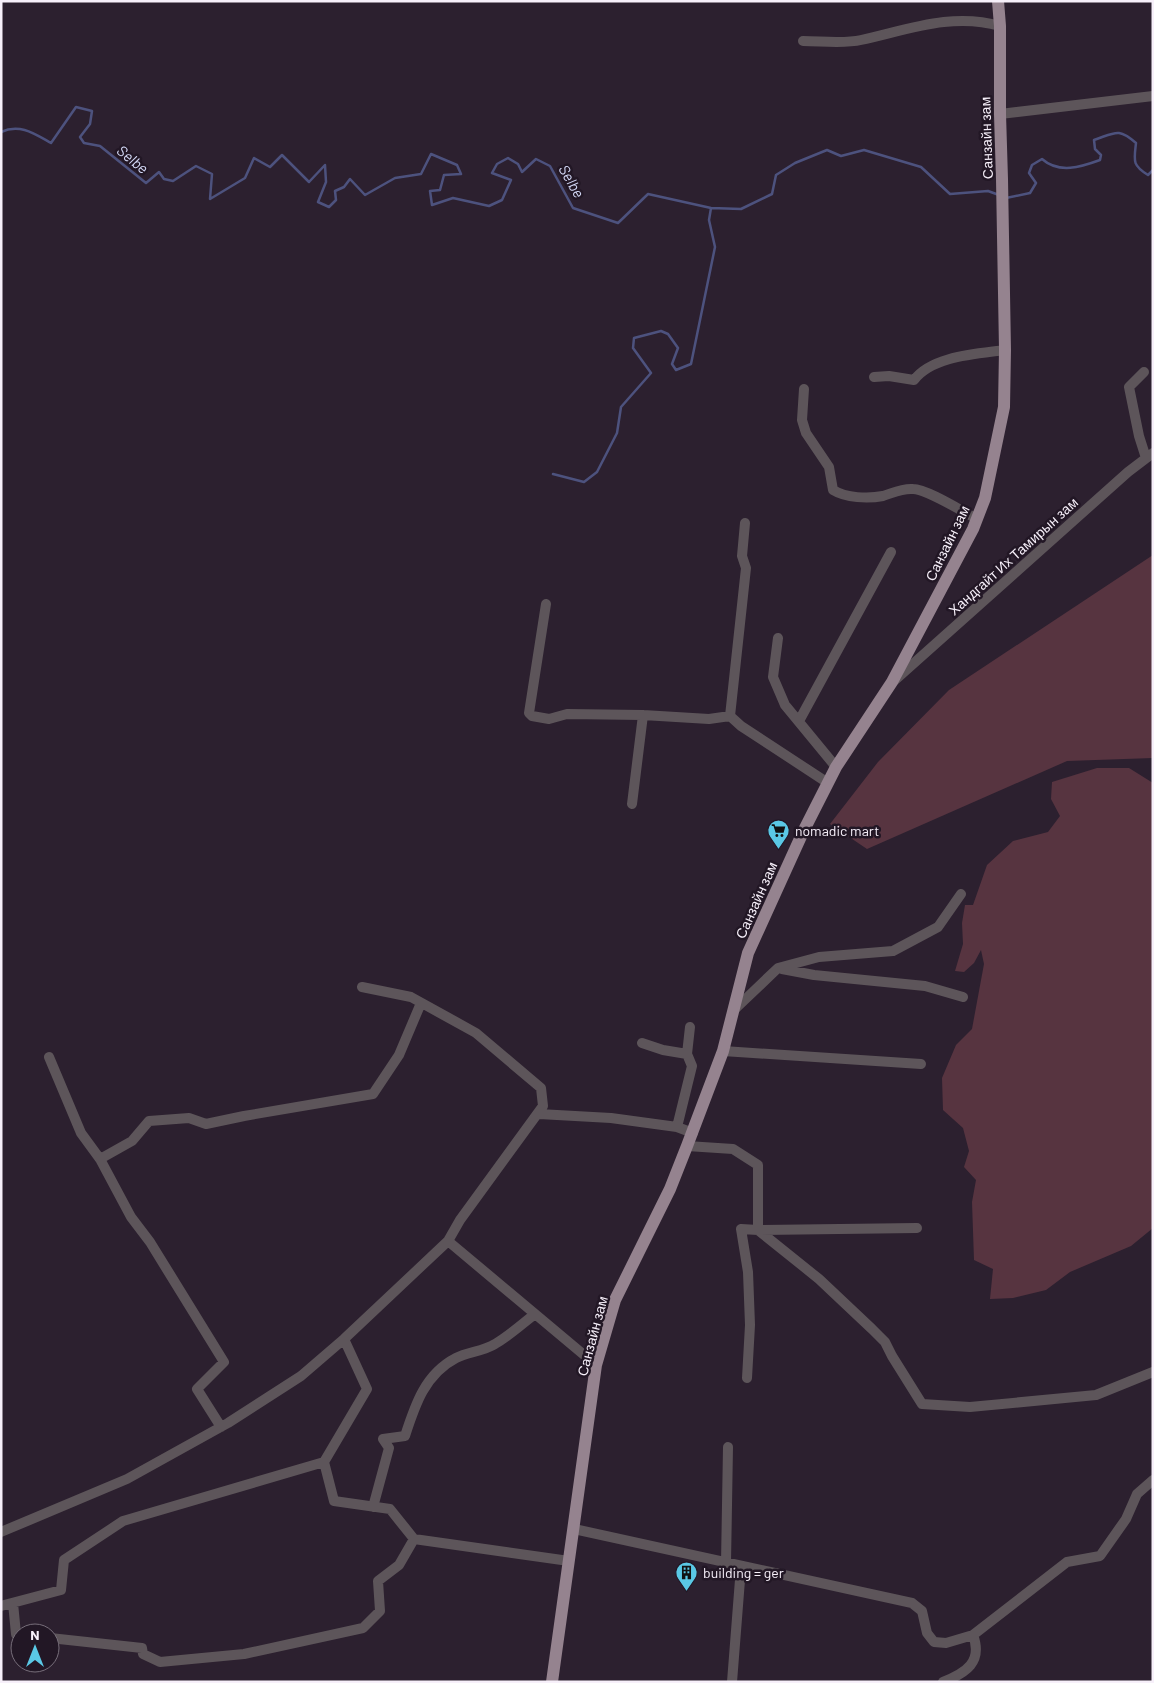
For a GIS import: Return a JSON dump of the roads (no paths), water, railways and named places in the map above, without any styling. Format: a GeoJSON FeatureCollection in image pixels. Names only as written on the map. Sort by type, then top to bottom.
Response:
{"type":"FeatureCollection","features":[{"type":"Feature","properties":{"kind":"main road","name":"Санзайн зам"},"geometry":{"type":"LineString","coordinates":[[552,1682],[596,1365],[615,1300],[670,1189],[693,1133],[723,1051],[748,953],[803,832],[836,767],[892,682],[977,519],[985,498],[1004,407],[1005,350],[998,1]]}},
{"type":"Feature","properties":{"kind":"street"},"geometry":{"type":"LineString","coordinates":[[804,41],[860,40],[906,28],[965,20],[986,22],[1000,26]]}},
{"type":"Feature","properties":{"kind":"street"},"geometry":{"type":"LineString","coordinates":[[1000,114],[1153,96]]}},
{"type":"Feature","properties":{"kind":"street"},"geometry":{"type":"LineString","coordinates":[[874,377],[890,376],[914,380],[920,372],[932,364],[968,355],[1005,350]]}},
{"type":"Feature","properties":{"kind":"street"},"geometry":{"type":"LineString","coordinates":[[1144,372],[1129,387],[1139,436],[1149,456]]}},
{"type":"Feature","properties":{"kind":"street"},"geometry":{"type":"LineString","coordinates":[[804,389],[802,420],[806,433],[829,467],[833,490],[840,494],[872,497],[884,496],[901,490],[916,489],[950,504],[977,519]]}},
{"type":"Feature","properties":{"kind":"street","name":"Хандгайт Их Тамирын зам"},"geometry":{"type":"LineString","coordinates":[[892,682],[1120,479],[1149,456]]}},
{"type":"Feature","properties":{"kind":"street"},"geometry":{"type":"LineString","coordinates":[[730,716],[746,568],[742,556],[745,522]]}},
{"type":"Feature","properties":{"kind":"street"},"geometry":{"type":"LineString","coordinates":[[799,721],[891,552]]}},
{"type":"Feature","properties":{"kind":"street"},"geometry":{"type":"LineString","coordinates":[[546,604],[529,712],[532,716],[548,718],[567,714],[643,715],[709,719],[730,716]]}},
{"type":"Feature","properties":{"kind":"street"},"geometry":{"type":"LineString","coordinates":[[778,638],[773,677],[785,705],[836,767]]}},
{"type":"Feature","properties":{"kind":"street"},"geometry":{"type":"LineString","coordinates":[[632,804],[643,715]]}},
{"type":"Feature","properties":{"kind":"street"},"geometry":{"type":"LineString","coordinates":[[730,716],[741,726],[828,783]]}},
{"type":"Feature","properties":{"kind":"street"},"geometry":{"type":"LineString","coordinates":[[734,1010],[778,968],[819,956],[894,950],[938,927],[961,894]]}},
{"type":"Feature","properties":{"kind":"street"},"geometry":{"type":"LineString","coordinates":[[778,968],[814,975],[925,986],[963,997]]}},
{"type":"Feature","properties":{"kind":"street"},"geometry":{"type":"LineString","coordinates":[[1,1532],[127,1479],[221,1427],[301,1376],[344,1339],[448,1241],[460,1220],[538,1114],[544,1101],[541,1088],[476,1034],[411,997],[362,987]]}},
{"type":"Feature","properties":{"kind":"street"},"geometry":{"type":"LineString","coordinates":[[100,1159],[132,1141],[149,1121],[189,1118],[206,1124],[373,1094],[399,1055],[421,1003]]}},
{"type":"Feature","properties":{"kind":"street"},"geometry":{"type":"LineString","coordinates":[[677,1128],[692,1066],[687,1054],[690,1026]]}},
{"type":"Feature","properties":{"kind":"street"},"geometry":{"type":"LineString","coordinates":[[642,1043],[662,1050],[687,1054]]}},
{"type":"Feature","properties":{"kind":"street"},"geometry":{"type":"LineString","coordinates":[[723,1051],[921,1064]]}},
{"type":"Feature","properties":{"kind":"street"},"geometry":{"type":"LineString","coordinates":[[49,1057],[81,1134],[100,1159],[131,1217],[150,1242],[224,1362],[197,1389],[221,1427]]}},
{"type":"Feature","properties":{"kind":"street"},"geometry":{"type":"LineString","coordinates":[[538,1114],[611,1118],[677,1128],[693,1133]]}},
{"type":"Feature","properties":{"kind":"street"},"geometry":{"type":"LineString","coordinates":[[687,1146],[733,1149],[758,1165],[758,1230]]}},
{"type":"Feature","properties":{"kind":"street"},"geometry":{"type":"LineString","coordinates":[[748,1378],[750,1325],[748,1272],[741,1230],[917,1228]]}},
{"type":"Feature","properties":{"kind":"street"},"geometry":{"type":"LineString","coordinates":[[758,1230],[819,1279],[885,1342],[922,1404],[970,1407],[1096,1395],[1153,1372]]}},
{"type":"Feature","properties":{"kind":"street"},"geometry":{"type":"LineString","coordinates":[[448,1241],[596,1365]]}},
{"type":"Feature","properties":{"kind":"street"},"geometry":{"type":"LineString","coordinates":[[373,1507],[389,1448],[383,1439],[405,1436],[414,1407],[428,1381],[436,1372],[455,1359],[495,1344],[535,1314]]}},
{"type":"Feature","properties":{"kind":"street"},"geometry":{"type":"LineString","coordinates":[[1,1606],[61,1590],[64,1560],[123,1521],[324,1462],[368,1390],[344,1339]]}},
{"type":"Feature","properties":{"kind":"street"},"geometry":{"type":"LineString","coordinates":[[726,1563],[728,1447]]}},
{"type":"Feature","properties":{"kind":"street"},"geometry":{"type":"LineString","coordinates":[[324,1462],[334,1501],[390,1509],[414,1539],[569,1561]]}},
{"type":"Feature","properties":{"kind":"street"},"geometry":{"type":"LineString","coordinates":[[574,1529],[912,1604],[922,1612],[927,1633],[934,1642],[946,1643],[973,1635],[1067,1562],[1100,1556],[1126,1519],[1137,1494],[1153,1480]]}},
{"type":"Feature","properties":{"kind":"street"},"geometry":{"type":"LineString","coordinates":[[60,1639],[142,1648],[143,1654],[160,1662],[244,1654],[363,1628],[380,1611],[378,1581],[399,1565],[414,1539]]}},
{"type":"Feature","properties":{"kind":"street"},"geometry":{"type":"LineString","coordinates":[[732,1682],[741,1566]]}},
{"type":"Feature","properties":{"kind":"street"},"geometry":{"type":"LineString","coordinates":[[13,1603],[15,1623]]}},
{"type":"Feature","properties":{"kind":"street"},"geometry":{"type":"LineString","coordinates":[[943,1682],[968,1669],[976,1657],[977,1645],[973,1635]]}},
{"type":"Feature","properties":{"kind":"waterway","name":"Selbe"},"geometry":{"type":"LineString","coordinates":[[1,132],[21,129],[51,143],[76,107],[92,111],[90,124],[80,137],[84,143],[100,146],[146,183],[159,172],[164,179],[173,181],[196,166],[212,174],[210,199],[245,178],[254,158],[270,167],[282,155],[309,182],[325,165],[326,182],[318,202],[329,207],[336,200],[335,191],[344,187],[350,179],[365,195],[395,178],[421,174],[431,154],[457,165],[461,174],[444,175],[440,190],[430,191],[432,205],[453,198],[489,206],[502,200],[511,180],[492,173],[497,164],[508,158],[518,164],[522,172],[536,159],[550,166],[573,208],[618,223],[648,194],[711,208],[741,209],[772,194],[776,175],[795,163],[827,150],[841,156],[864,150],[921,167],[950,194],[988,191],[999,195]]}},
{"type":"Feature","properties":{"kind":"waterway","name":"Selbe"},"geometry":{"type":"LineString","coordinates":[[1006,198],[1030,193],[1036,183],[1029,173],[1032,165],[1042,159],[1049,164],[1063,168],[1078,167],[1100,160],[1101,155],[1095,149],[1094,140],[1116,133],[1125,135],[1136,143],[1135,162],[1139,168],[1148,175],[1153,170]]}},
{"type":"Feature","properties":{"kind":"waterway"},"geometry":{"type":"LineString","coordinates":[[553,474],[584,482],[597,472],[617,433],[621,407],[651,373],[633,348],[634,338],[661,331],[668,334],[678,348],[672,364],[676,370],[691,364],[715,247],[709,220],[711,208]]}},
{"type":"Feature","properties":{"kind":"place","name":"nomadic mart"},"geometry":{"type":"Point","coordinates":[779,849]}},
{"type":"Feature","properties":{"kind":"place","name":"building = ger"},"geometry":{"type":"Point","coordinates":[687,1591]}}]}
